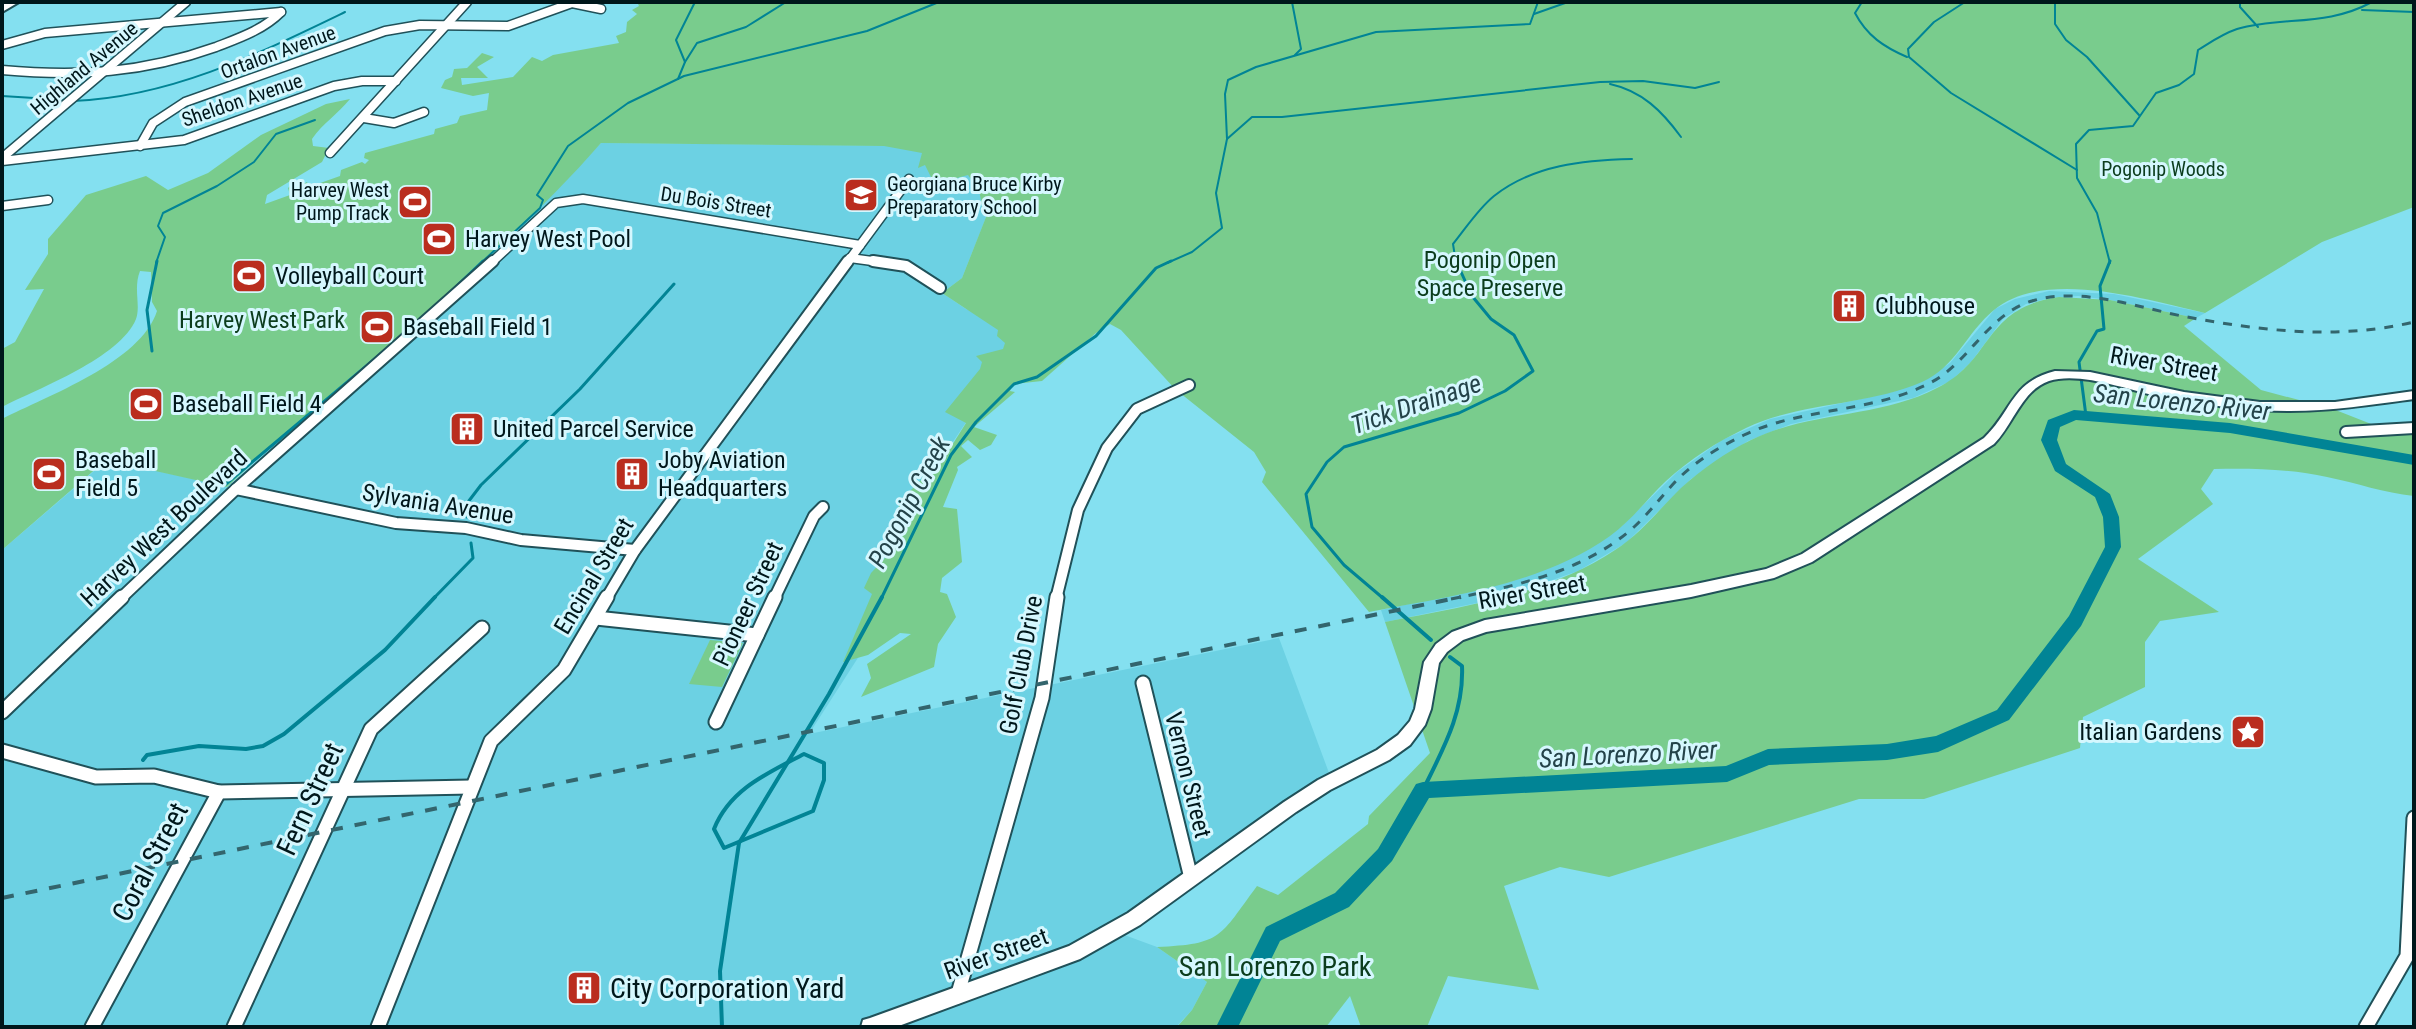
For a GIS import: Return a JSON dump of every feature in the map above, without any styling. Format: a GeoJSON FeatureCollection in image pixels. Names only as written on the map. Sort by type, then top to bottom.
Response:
{"type":"FeatureCollection","features":[{"type":"Feature","properties":{"kind":"main road"},"geometry":{"type":"LineString","coordinates":[[2,9],[14,2]]}},
{"type":"Feature","properties":{"kind":"main road","name":"River Street"},"geometry":{"type":"LineString","coordinates":[[870,1027],[1074,953],[1134,919],[1317,789],[1403,741],[1416,726],[1421,713],[1430,664],[1444,645],[1455,637],[1485,626],[1736,583],[1794,564],[1989,441],[2031,386],[2045,378],[2082,377],[2181,397],[2277,405],[2334,407],[2414,395]]}},
{"type":"Feature","properties":{"kind":"street","name":"Highland Avenue"},"geometry":{"type":"LineString","coordinates":[[2,160],[186,2]]}},
{"type":"Feature","properties":{"kind":"street"},"geometry":{"type":"LineString","coordinates":[[330,153],[467,2]]}},
{"type":"Feature","properties":{"kind":"street","name":"Ortalon Avenue"},"geometry":{"type":"LineString","coordinates":[[140,146],[153,123],[185,102],[385,31],[409,26],[508,26],[572,3],[601,9]]}},
{"type":"Feature","properties":{"kind":"street"},"geometry":{"type":"LineString","coordinates":[[2,70],[132,70],[163,63],[260,29],[281,12],[45,33],[3,46]]}},
{"type":"Feature","properties":{"kind":"street","name":"Sheldon Avenue"},"geometry":{"type":"LineString","coordinates":[[2,160],[140,146],[205,135],[334,86],[362,81],[396,81]]}},
{"type":"Feature","properties":{"kind":"street"},"geometry":{"type":"LineString","coordinates":[[364,118],[392,124],[424,112]]}},
{"type":"Feature","properties":{"kind":"street","name":"Encinal Street"},"geometry":{"type":"LineString","coordinates":[[378,1027],[491,741],[564,670],[635,550],[909,179]]}},
{"type":"Feature","properties":{"kind":"street","name":"Du Bois Street"},"geometry":{"type":"LineString","coordinates":[[568,194],[860,245]]}},
{"type":"Feature","properties":{"kind":"street","name":"Harvey West Boulevard"},"geometry":{"type":"LineString","coordinates":[[3,711],[236,489],[421,328],[549,208],[568,194]]}},
{"type":"Feature","properties":{"kind":"street"},"geometry":{"type":"LineString","coordinates":[[2,206],[48,200]]}},
{"type":"Feature","properties":{"kind":"street"},"geometry":{"type":"LineString","coordinates":[[850,258],[906,266],[940,288]]}},
{"type":"Feature","properties":{"kind":"street","name":"Golf Club Drive"},"geometry":{"type":"LineString","coordinates":[[957,997],[1042,698],[1055,604],[1078,510],[1107,448],[1137,409],[1189,385]]}},
{"type":"Feature","properties":{"kind":"street"},"geometry":{"type":"LineString","coordinates":[[2346,432],[2381,433],[2391,429],[2414,428]]}},
{"type":"Feature","properties":{"kind":"street","name":"Sylvania Avenue"},"geometry":{"type":"LineString","coordinates":[[236,489],[396,523],[466,528],[521,540],[635,550]]}},
{"type":"Feature","properties":{"kind":"street","name":"Pioneer Street"},"geometry":{"type":"LineString","coordinates":[[716,722],[814,516],[823,507]]}},
{"type":"Feature","properties":{"kind":"street"},"geometry":{"type":"LineString","coordinates":[[596,618],[757,635]]}},
{"type":"Feature","properties":{"kind":"street","name":"Fern Street"},"geometry":{"type":"LineString","coordinates":[[234,1027],[371,729],[482,628]]}},
{"type":"Feature","properties":{"kind":"street","name":"Vernon Street"},"geometry":{"type":"LineString","coordinates":[[1143,683],[1191,878]]}},
{"type":"Feature","properties":{"kind":"street","name":"Coral Street"},"geometry":{"type":"LineString","coordinates":[[3,750],[96,777],[154,776],[219,792],[92,1027]]}},
{"type":"Feature","properties":{"kind":"street"},"geometry":{"type":"LineString","coordinates":[[219,792],[471,787]]}},
{"type":"Feature","properties":{"kind":"street"},"geometry":{"type":"LineString","coordinates":[[2366,1027],[2407,956],[2414,818]]}},
{"type":"Feature","properties":{"kind":"shaded area"},"geometry":{"type":"Polygon","coordinates":[[[601,143],[1014,147],[962,278],[942,293],[966,309],[1034,340],[985,394],[912,503],[863,650],[809,734],[1279,638],[1332,781],[1119,933],[1157,947],[1207,982],[1192,1010],[1176,1027],[2,1027],[2,550],[107,460],[239,489],[464,280],[601,143]]]}},
{"type":"Feature","properties":{"kind":"shaded area"},"geometry":{"type":"Polygon","coordinates":[[[2049,291],[2114,294],[2205,313],[2196,318],[2078,296],[2026,304],[2003,319],[1971,362],[1951,381],[1913,398],[1791,424],[1748,441],[1691,479],[1626,543],[1578,571],[1501,598],[1385,622],[1381,610],[1509,582],[1578,555],[1622,526],[1677,472],[1722,440],[1770,419],[1892,392],[1929,378],[1950,363],[1995,309],[2015,299],[2049,291]]]}},
{"type":"Feature","properties":{"kind":"green space","name":"Pogonip Open Space Preserve"},"geometry":{"type":"Polygon","coordinates":[[[637,2],[2414,2],[2414,207],[2322,242],[2205,313],[2097,291],[2040,291],[2015,298],[1984,319],[1944,368],[1922,382],[1879,396],[1789,413],[1746,428],[1714,445],[1666,481],[1618,530],[1583,553],[1555,566],[1494,586],[1369,612],[1262,482],[1266,472],[1254,452],[1175,389],[1121,330],[1110,324],[1042,381],[1013,384],[1010,391],[1015,392],[974,427],[997,435],[991,445],[980,450],[968,440],[961,446],[972,457],[957,467],[943,507],[957,509],[962,562],[942,578],[940,592],[947,594],[956,617],[938,644],[934,667],[861,697],[871,678],[867,664],[911,634],[900,633],[868,655],[843,662],[872,594],[864,588],[871,573],[886,557],[901,500],[921,480],[935,451],[949,450],[966,423],[945,412],[980,369],[982,362],[976,356],[1003,349],[1005,343],[997,336],[998,330],[942,293],[962,278],[988,212],[984,216],[979,190],[968,175],[953,179],[931,177],[925,165],[918,168],[922,153],[884,146],[601,143],[558,190],[466,278],[227,487],[106,460],[2,550],[2,419],[113,362],[148,329],[157,311],[152,302],[151,272],[140,271],[136,319],[114,347],[77,370],[2,407],[2,349],[15,342],[44,289],[25,290],[48,254],[48,239],[86,195],[146,176],[168,190],[208,173],[261,135],[326,104],[350,99],[312,139],[313,146],[329,148],[322,162],[267,195],[265,204],[290,195],[288,188],[291,185],[300,186],[307,182],[309,187],[340,176],[341,170],[362,162],[365,164],[369,160],[364,158],[365,153],[434,134],[435,129],[457,123],[460,116],[487,110],[489,93],[473,96],[441,88],[445,80],[452,77],[454,69],[467,68],[482,53],[494,57],[477,67],[488,78],[461,78],[462,85],[513,77],[532,57],[542,61],[553,55],[619,43],[616,36],[626,32],[627,22],[637,14],[632,10],[639,6],[637,2]]]}},
{"type":"Feature","properties":{"kind":"green space","name":"San Lorenzo Park"},"geometry":{"type":"Polygon","coordinates":[[[2059,297],[2110,300],[2196,318],[2184,326],[2261,390],[2333,409],[2389,431],[2414,433],[2414,496],[2299,472],[2214,469],[2201,489],[2213,504],[2138,559],[2219,612],[2160,621],[2145,642],[2145,687],[2083,717],[2080,748],[1924,799],[1859,799],[1609,877],[1560,867],[1504,886],[1539,990],[1448,976],[1427,1027],[1361,1027],[1350,996],[1326,1027],[1177,1027],[1192,1010],[1207,982],[1157,947],[1195,943],[1218,934],[1235,917],[1257,886],[1278,895],[1368,824],[1369,816],[1430,753],[1385,622],[1504,597],[1562,578],[1589,565],[1625,543],[1689,481],[1732,450],[1797,424],[1892,405],[1937,388],[1970,363],[2002,323],[2016,312],[2034,303],[2059,297]]]}},
{"type":"Feature","properties":{"kind":"green space"},"geometry":{"type":"Polygon","coordinates":[[[710,640],[743,643],[722,687],[689,684],[710,640]]]}},
{"type":"Feature","properties":{"kind":"waterway"},"geometry":{"type":"LineString","coordinates":[[685,62],[676,40],[695,2]]}},
{"type":"Feature","properties":{"kind":"waterway"},"geometry":{"type":"LineString","coordinates":[[685,62],[697,43],[746,27],[786,2]]}},
{"type":"Feature","properties":{"kind":"waterway"},"geometry":{"type":"LineString","coordinates":[[678,79],[867,31],[939,2]]}},
{"type":"Feature","properties":{"kind":"waterway"},"geometry":{"type":"LineString","coordinates":[[1292,2],[1301,49],[1295,55]]}},
{"type":"Feature","properties":{"kind":"waterway","name":"Pogonip Creek"},"geometry":{"type":"LineString","coordinates":[[1227,139],[1225,94],[1228,80],[1256,67],[1376,32],[1530,24],[1538,2]]}},
{"type":"Feature","properties":{"kind":"waterway"},"geometry":{"type":"LineString","coordinates":[[1534,14],[1568,2]]}},
{"type":"Feature","properties":{"kind":"waterway"},"geometry":{"type":"LineString","coordinates":[[1862,2],[1855,13],[1865,28],[1884,45],[1907,57]]}},
{"type":"Feature","properties":{"kind":"waterway"},"geometry":{"type":"LineString","coordinates":[[1965,2],[1934,22],[1908,49],[1909,57],[1951,93],[2077,170]]}},
{"type":"Feature","properties":{"kind":"waterway"},"geometry":{"type":"LineString","coordinates":[[2055,2],[2055,24],[2066,40],[2087,57],[2139,115]]}},
{"type":"Feature","properties":{"kind":"waterway"},"geometry":{"type":"LineString","coordinates":[[2240,2],[2240,7],[2256,25]]}},
{"type":"Feature","properties":{"kind":"waterway"},"geometry":{"type":"LineString","coordinates":[[2256,25],[2338,15],[2372,2]]}},
{"type":"Feature","properties":{"kind":"waterway"},"geometry":{"type":"LineString","coordinates":[[2362,10],[2414,12]]}},
{"type":"Feature","properties":{"kind":"waterway"},"geometry":{"type":"LineString","coordinates":[[73,101],[145,91],[213,71],[345,12]]}},
{"type":"Feature","properties":{"kind":"waterway"},"geometry":{"type":"LineString","coordinates":[[2077,170],[2076,144],[2089,130],[2133,126],[2156,93],[2179,85],[2194,74],[2198,50],[2226,33],[2256,25]]}},
{"type":"Feature","properties":{"kind":"waterway"},"geometry":{"type":"LineString","coordinates":[[678,79],[685,62]]}},
{"type":"Feature","properties":{"kind":"waterway"},"geometry":{"type":"LineString","coordinates":[[481,263],[540,208],[543,200],[537,195],[568,146],[628,103],[678,79]]}},
{"type":"Feature","properties":{"kind":"waterway"},"geometry":{"type":"LineString","coordinates":[[1227,139],[1252,117],[1282,117],[1600,82],[1643,81],[1695,88],[1719,82]]}},
{"type":"Feature","properties":{"kind":"waterway"},"geometry":{"type":"LineString","coordinates":[[1610,84],[1642,97],[1681,137]]}},
{"type":"Feature","properties":{"kind":"waterway"},"geometry":{"type":"LineString","coordinates":[[2,96],[66,100]]}},
{"type":"Feature","properties":{"kind":"waterway"},"geometry":{"type":"LineString","coordinates":[[156,263],[165,237],[158,226],[163,213],[217,186],[254,162],[276,134],[315,120]]}},
{"type":"Feature","properties":{"kind":"waterway","name":"Pogonip Creek"},"geometry":{"type":"LineString","coordinates":[[1167,263],[1192,252],[1222,228],[1216,193],[1227,139]]}},
{"type":"Feature","properties":{"kind":"waterway","name":"Tick Drainage"},"geometry":{"type":"LineString","coordinates":[[1456,263],[1453,244],[1483,207],[1509,186],[1525,177],[1560,166],[1632,159]]}},
{"type":"Feature","properties":{"kind":"waterway"},"geometry":{"type":"LineString","coordinates":[[2077,170],[2077,178],[2097,213],[2110,262]]}},
{"type":"Feature","properties":{"kind":"waterway"},"geometry":{"type":"LineString","coordinates":[[152,351],[147,310],[157,261]]}},
{"type":"Feature","properties":{"kind":"waterway"},"geometry":{"type":"LineString","coordinates":[[442,300],[483,261]]}},
{"type":"Feature","properties":{"kind":"waterway","name":"Pogonip Creek"},"geometry":{"type":"LineString","coordinates":[[882,597],[951,455],[976,422],[1014,384],[1037,377],[1096,336],[1156,268],[1171,261]]}},
{"type":"Feature","properties":{"kind":"waterway","name":"Tick Drainage"},"geometry":{"type":"LineString","coordinates":[[1384,599],[1344,565],[1312,527],[1306,494],[1327,462],[1344,447],[1459,413],[1505,391],[1533,371],[1514,335],[1491,319],[1472,296],[1456,261]]}},
{"type":"Feature","properties":{"kind":"waterway"},"geometry":{"type":"LineString","coordinates":[[2086,416],[2079,362],[2097,331],[2104,329],[2100,286],[2110,262]]}},
{"type":"Feature","properties":{"kind":"waterway"},"geometry":{"type":"LineString","coordinates":[[467,517],[465,506],[481,485],[580,389],[674,284]]}},
{"type":"Feature","properties":{"kind":"waterway"},"geometry":{"type":"LineString","coordinates":[[226,484],[383,352]]}},
{"type":"Feature","properties":{"kind":"waterway","name":"San Lorenzo River"},"geometry":{"type":"LineString","coordinates":[[1227,1027],[1273,934],[1342,900],[1385,855],[1423,790],[1727,774],[1768,757],[1887,752],[1938,744],[2003,715],[2075,621],[2113,547],[2111,517],[2102,494],[2060,467],[2049,440],[2053,424],[2074,415],[2230,428],[2414,460]]}},
{"type":"Feature","properties":{"kind":"waterway"},"geometry":{"type":"LineString","coordinates":[[433,599],[473,558],[471,543]]}},
{"type":"Feature","properties":{"kind":"waterway"},"geometry":{"type":"LineString","coordinates":[[143,760],[147,755],[199,746],[246,749],[263,746],[284,734],[385,650],[435,597]]}},
{"type":"Feature","properties":{"kind":"waterway","name":"Pogonip Creek"},"geometry":{"type":"LineString","coordinates":[[788,762],[882,597]]}},
{"type":"Feature","properties":{"kind":"waterway","name":"Tick Drainage"},"geometry":{"type":"LineString","coordinates":[[1382,597],[1431,640]]}},
{"type":"Feature","properties":{"kind":"waterway","name":"Tick Drainage"},"geometry":{"type":"LineString","coordinates":[[1423,790],[1451,730],[1460,699],[1462,666],[1450,657]]}},
{"type":"Feature","properties":{"kind":"waterway"},"geometry":{"type":"LineString","coordinates":[[740,841],[813,811],[824,780],[824,763],[804,754],[788,762]]}},
{"type":"Feature","properties":{"kind":"waterway"},"geometry":{"type":"LineString","coordinates":[[740,841],[724,848],[714,829],[721,815],[740,793],[788,762]]}},
{"type":"Feature","properties":{"kind":"waterway","name":"Pogonip Creek"},"geometry":{"type":"LineString","coordinates":[[740,841],[788,762]]}},
{"type":"Feature","properties":{"kind":"waterway","name":"Pogonip Creek"},"geometry":{"type":"LineString","coordinates":[[722,1027],[720,971],[740,841]]}},
{"type":"Feature","properties":{"kind":"railway"},"geometry":{"type":"LineString","coordinates":[[1451,599],[1548,575],[1593,555],[1634,527],[1690,468],[1744,435],[1790,419],[1885,400],[1930,383],[1956,364],[2003,316],[2032,301],[2051,297],[2090,297],[2216,322],[2300,332],[2357,331],[2414,322]]}},
{"type":"Feature","properties":{"kind":"railway"},"geometry":{"type":"LineString","coordinates":[[2,898],[1461,597]]}},
{"type":"Feature","properties":{"kind":"place","name":"Georgiana Bruce Kirby Preparatory School"},"geometry":{"type":"Point","coordinates":[861,195]}},
{"type":"Feature","properties":{"kind":"place","name":"Harvey West Pump Track"},"geometry":{"type":"Point","coordinates":[415,202]}},
{"type":"Feature","properties":{"kind":"place","name":"Harvey West Pool"},"geometry":{"type":"Point","coordinates":[439,239]}},
{"type":"Feature","properties":{"kind":"place","name":"Volleyball Court"},"geometry":{"type":"Point","coordinates":[249,276]}},
{"type":"Feature","properties":{"kind":"place","name":"Clubhouse"},"geometry":{"type":"Point","coordinates":[1849,306]}},
{"type":"Feature","properties":{"kind":"place","name":"Baseball Field 1"},"geometry":{"type":"Point","coordinates":[377,327]}},
{"type":"Feature","properties":{"kind":"place","name":"Baseball Field 4"},"geometry":{"type":"Point","coordinates":[146,404]}},
{"type":"Feature","properties":{"kind":"place","name":"United Parcel Service"},"geometry":{"type":"Point","coordinates":[467,429]}},
{"type":"Feature","properties":{"kind":"place","name":"Baseball Field 5"},"geometry":{"type":"Point","coordinates":[49,474]}},
{"type":"Feature","properties":{"kind":"place","name":"Joby Aviation Headquarters"},"geometry":{"type":"Point","coordinates":[632,474]}},
{"type":"Feature","properties":{"kind":"place","name":"Italian Gardens"},"geometry":{"type":"Point","coordinates":[2248,732]}},
{"type":"Feature","properties":{"kind":"place","name":"City Corporation Yard"},"geometry":{"type":"Point","coordinates":[584,988]}},
{"type":"Feature","properties":{"kind":"park label","name":"Pogonip Woods"},"geometry":{"type":"Point","coordinates":[2163,169]}},
{"type":"Feature","properties":{"kind":"park label","name":"Harvey West Park"},"geometry":{"type":"Point","coordinates":[262,320]}}]}
